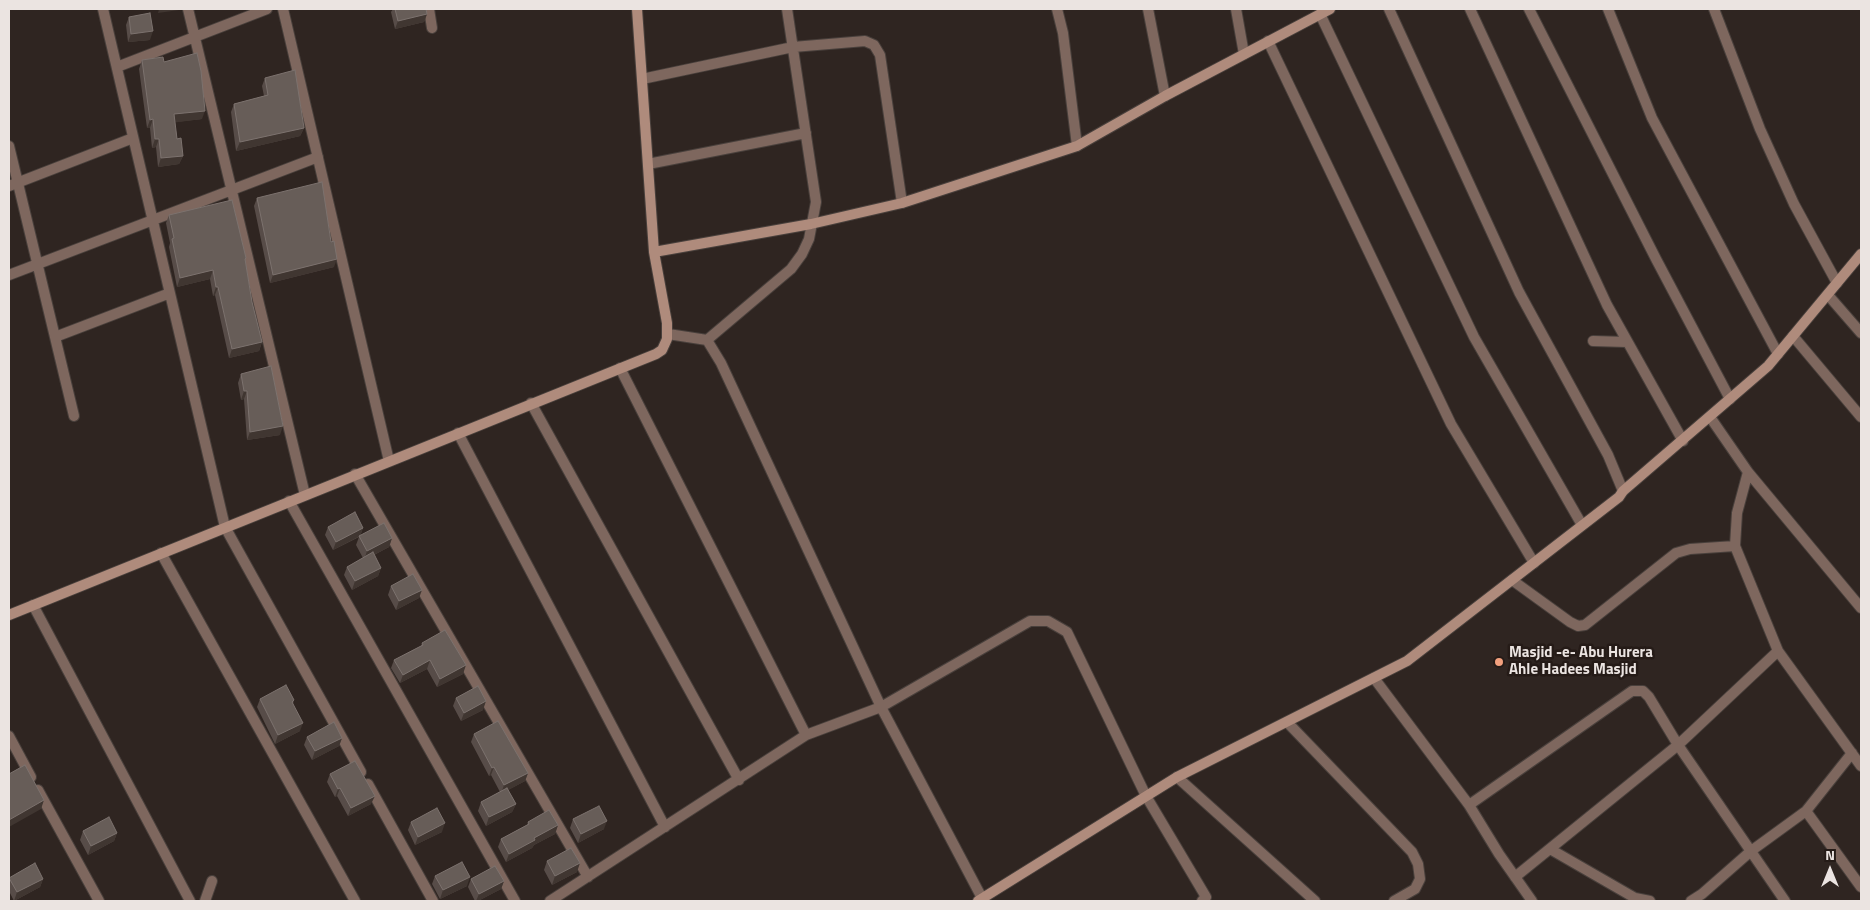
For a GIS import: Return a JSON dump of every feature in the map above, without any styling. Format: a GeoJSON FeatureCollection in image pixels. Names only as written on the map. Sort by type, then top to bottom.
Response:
{"type":"FeatureCollection","features":[{"type":"Feature","properties":{"kind":"street"},"geometry":{"type":"LineString","coordinates":[[103,9],[225,527],[433,901]]}},
{"type":"Feature","properties":{"kind":"street"},"geometry":{"type":"LineString","coordinates":[[188,9],[305,495]]}},
{"type":"Feature","properties":{"kind":"street"},"geometry":{"type":"LineString","coordinates":[[117,67],[267,9]]}},
{"type":"Feature","properties":{"kind":"street"},"geometry":{"type":"LineString","coordinates":[[283,9],[389,461]]}},
{"type":"Feature","properties":{"kind":"street"},"geometry":{"type":"LineString","coordinates":[[429,9],[432,28]]}},
{"type":"Feature","properties":{"kind":"street"},"geometry":{"type":"LineString","coordinates":[[9,615],[662,350],[666,344],[668,334],[654,252],[637,9]]}},
{"type":"Feature","properties":{"kind":"street"},"geometry":{"type":"LineString","coordinates":[[668,334],[707,340],[791,269],[802,254],[809,239],[816,202],[787,9]]}},
{"type":"Feature","properties":{"kind":"street"},"geometry":{"type":"LineString","coordinates":[[1057,9],[1063,33],[1076,146]]}},
{"type":"Feature","properties":{"kind":"street"},"geometry":{"type":"LineString","coordinates":[[1148,9],[1165,96]]}},
{"type":"Feature","properties":{"kind":"street"},"geometry":{"type":"LineString","coordinates":[[1236,9],[1244,54]]}},
{"type":"Feature","properties":{"kind":"street"},"geometry":{"type":"LineString","coordinates":[[654,252],[812,224],[902,203],[1076,146],[1165,96],[1330,9]]}},
{"type":"Feature","properties":{"kind":"street"},"geometry":{"type":"LineString","coordinates":[[1389,9],[1519,292],[1608,455],[1623,491]]}},
{"type":"Feature","properties":{"kind":"street"},"geometry":{"type":"LineString","coordinates":[[1470,9],[1606,305],[1683,441]]}},
{"type":"Feature","properties":{"kind":"street"},"geometry":{"type":"LineString","coordinates":[[1529,9],[1656,259],[1730,399]]}},
{"type":"Feature","properties":{"kind":"street"},"geometry":{"type":"LineString","coordinates":[[1608,9],[1652,118],[1778,354]]}},
{"type":"Feature","properties":{"kind":"street"},"geometry":{"type":"LineString","coordinates":[[1714,9],[1760,129],[1794,204],[1837,283]]}},
{"type":"Feature","properties":{"kind":"street"},"geometry":{"type":"LineString","coordinates":[[1320,14],[1474,336],[1582,525]]}},
{"type":"Feature","properties":{"kind":"street"},"geometry":{"type":"LineString","coordinates":[[642,79],[793,48],[865,41],[874,45],[880,55],[902,203]]}},
{"type":"Feature","properties":{"kind":"street"},"geometry":{"type":"LineString","coordinates":[[1268,41],[1450,424],[1534,563]]}},
{"type":"Feature","properties":{"kind":"street"},"geometry":{"type":"LineString","coordinates":[[648,164],[806,133]]}},
{"type":"Feature","properties":{"kind":"street"},"geometry":{"type":"LineString","coordinates":[[13,185],[133,138]]}},
{"type":"Feature","properties":{"kind":"street"},"geometry":{"type":"LineString","coordinates":[[9,146],[13,185],[37,264],[74,416]]}},
{"type":"Feature","properties":{"kind":"street"},"geometry":{"type":"LineString","coordinates":[[9,274],[318,157]]}},
{"type":"Feature","properties":{"kind":"street"},"geometry":{"type":"LineString","coordinates":[[707,340],[721,363],[881,707],[980,900],[1176,777],[1408,661],[1619,497],[1623,491],[1768,366],[1861,254]]}},
{"type":"Feature","properties":{"kind":"street"},"geometry":{"type":"LineString","coordinates":[[55,336],[170,293]]}},
{"type":"Feature","properties":{"kind":"street"},"geometry":{"type":"LineString","coordinates":[[1828,294],[1861,332]]}},
{"type":"Feature","properties":{"kind":"street"},"geometry":{"type":"LineString","coordinates":[[1793,336],[1861,418]]}},
{"type":"Feature","properties":{"kind":"street"},"geometry":{"type":"LineString","coordinates":[[1593,340],[1627,342]]}},
{"type":"Feature","properties":{"kind":"street"},"geometry":{"type":"LineString","coordinates":[[620,368],[806,735]]}},
{"type":"Feature","properties":{"kind":"street"},"geometry":{"type":"LineString","coordinates":[[531,403],[739,780]]}},
{"type":"Feature","properties":{"kind":"street"},"geometry":{"type":"LineString","coordinates":[[1710,417],[1748,472],[1861,608]]}},
{"type":"Feature","properties":{"kind":"street"},"geometry":{"type":"LineString","coordinates":[[458,433],[666,827]]}},
{"type":"Feature","properties":{"kind":"street"},"geometry":{"type":"LineString","coordinates":[[1748,472],[1737,513],[1734,546],[1778,651],[1861,766]]}},
{"type":"Feature","properties":{"kind":"street"},"geometry":{"type":"LineString","coordinates":[[355,474],[588,877]]}},
{"type":"Feature","properties":{"kind":"street"},"geometry":{"type":"LineString","coordinates":[[290,501],[515,901]]}},
{"type":"Feature","properties":{"kind":"street"},"geometry":{"type":"LineString","coordinates":[[1512,580],[1570,622],[1578,626],[1585,625],[1676,553],[1690,549],[1734,546]]}},
{"type":"Feature","properties":{"kind":"street"},"geometry":{"type":"LineString","coordinates":[[161,553],[355,901]]}},
{"type":"Feature","properties":{"kind":"street"},"geometry":{"type":"LineString","coordinates":[[34,605],[190,901]]}},
{"type":"Feature","properties":{"kind":"street"},"geometry":{"type":"LineString","coordinates":[[550,901],[806,735],[881,707],[1030,621],[1048,620],[1067,632],[1146,796],[1206,900]]}},
{"type":"Feature","properties":{"kind":"street"},"geometry":{"type":"LineString","coordinates":[[1515,877],[1678,745],[1778,651]]}},
{"type":"Feature","properties":{"kind":"street"},"geometry":{"type":"LineString","coordinates":[[1374,678],[1469,805],[1532,901]]}},
{"type":"Feature","properties":{"kind":"street"},"geometry":{"type":"LineString","coordinates":[[1469,805],[1632,691],[1642,691],[1649,697],[1678,745],[1785,901]]}},
{"type":"Feature","properties":{"kind":"street"},"geometry":{"type":"LineString","coordinates":[[1286,722],[1412,852],[1418,864],[1420,879],[1415,889],[1394,901]]}},
{"type":"Feature","properties":{"kind":"street"},"geometry":{"type":"LineString","coordinates":[[9,736],[99,901]]}},
{"type":"Feature","properties":{"kind":"street"},"geometry":{"type":"LineString","coordinates":[[1691,901],[1705,898],[1751,851],[1806,810],[1852,753]]}},
{"type":"Feature","properties":{"kind":"street"},"geometry":{"type":"LineString","coordinates":[[1176,777],[1315,901]]}},
{"type":"Feature","properties":{"kind":"street"},"geometry":{"type":"LineString","coordinates":[[1806,810],[1861,887]]}},
{"type":"Feature","properties":{"kind":"street"},"geometry":{"type":"LineString","coordinates":[[1550,849],[1635,898],[1650,901]]}},
{"type":"Feature","properties":{"kind":"street"},"geometry":{"type":"LineString","coordinates":[[205,901],[212,880]]}},
{"type":"Feature","properties":{"kind":"building"},"geometry":{"type":"Polygon","coordinates":[[[395,9],[426,9],[427,14],[398,21],[395,9]]]}},
{"type":"Feature","properties":{"kind":"building"},"geometry":{"type":"Polygon","coordinates":[[[150,13],[153,31],[131,34],[129,17],[150,13]]]}},
{"type":"Feature","properties":{"kind":"building"},"geometry":{"type":"Polygon","coordinates":[[[197,53],[201,71],[205,111],[174,114],[177,139],[181,138],[183,156],[161,158],[159,139],[155,139],[153,119],[150,120],[142,60],[163,57],[164,62],[197,53]]]}},
{"type":"Feature","properties":{"kind":"building"},"geometry":{"type":"Polygon","coordinates":[[[295,70],[304,128],[240,142],[234,104],[268,95],[265,78],[295,70]]]}},
{"type":"Feature","properties":{"kind":"building"},"geometry":{"type":"Polygon","coordinates":[[[322,182],[331,242],[334,241],[337,259],[273,275],[257,198],[322,182]]]}},
{"type":"Feature","properties":{"kind":"building"},"geometry":{"type":"Polygon","coordinates":[[[232,200],[246,258],[252,302],[262,342],[232,349],[213,270],[180,278],[169,215],[232,200]]]}},
{"type":"Feature","properties":{"kind":"building"},"geometry":{"type":"Polygon","coordinates":[[[271,366],[283,426],[250,432],[247,391],[244,391],[241,374],[271,366]]]}},
{"type":"Feature","properties":{"kind":"building"},"geometry":{"type":"Polygon","coordinates":[[[355,512],[363,528],[336,542],[328,527],[355,512]]]}},
{"type":"Feature","properties":{"kind":"building"},"geometry":{"type":"Polygon","coordinates":[[[384,523],[392,538],[367,551],[359,536],[384,523]]]}},
{"type":"Feature","properties":{"kind":"building"},"geometry":{"type":"Polygon","coordinates":[[[373,552],[381,568],[355,581],[347,567],[373,552]]]}},
{"type":"Feature","properties":{"kind":"building"},"geometry":{"type":"Polygon","coordinates":[[[413,574],[422,590],[399,601],[391,586],[413,574]]]}},
{"type":"Feature","properties":{"kind":"building"},"geometry":{"type":"Polygon","coordinates":[[[445,630],[466,665],[440,679],[430,660],[403,675],[394,660],[423,645],[422,643],[445,630]]]}},
{"type":"Feature","properties":{"kind":"building"},"geometry":{"type":"Polygon","coordinates":[[[286,685],[303,723],[278,735],[260,699],[286,685]]]}},
{"type":"Feature","properties":{"kind":"building"},"geometry":{"type":"Polygon","coordinates":[[[478,686],[486,701],[464,713],[456,698],[478,686]]]}},
{"type":"Feature","properties":{"kind":"building"},"geometry":{"type":"Polygon","coordinates":[[[498,721],[528,773],[504,785],[494,767],[492,768],[474,734],[498,721]]]}},
{"type":"Feature","properties":{"kind":"building"},"geometry":{"type":"Polygon","coordinates":[[[334,722],[342,738],[315,751],[307,737],[334,722]]]}},
{"type":"Feature","properties":{"kind":"building"},"geometry":{"type":"Polygon","coordinates":[[[355,761],[375,796],[351,808],[330,774],[355,761]]]}},
{"type":"Feature","properties":{"kind":"building"},"geometry":{"type":"Polygon","coordinates":[[[25,765],[44,800],[9,820],[9,774],[25,765]]]}},
{"type":"Feature","properties":{"kind":"building"},"geometry":{"type":"Polygon","coordinates":[[[507,788],[516,804],[489,817],[481,802],[507,788]]]}},
{"type":"Feature","properties":{"kind":"building"},"geometry":{"type":"Polygon","coordinates":[[[599,806],[607,821],[581,834],[573,819],[599,806]]]}},
{"type":"Feature","properties":{"kind":"building"},"geometry":{"type":"Polygon","coordinates":[[[437,808],[445,823],[418,837],[411,822],[437,808]]]}},
{"type":"Feature","properties":{"kind":"building"},"geometry":{"type":"Polygon","coordinates":[[[549,810],[558,825],[509,854],[501,839],[529,824],[528,822],[549,810]]]}},
{"type":"Feature","properties":{"kind":"building"},"geometry":{"type":"Polygon","coordinates":[[[109,817],[117,833],[91,846],[83,831],[109,817]]]}},
{"type":"Feature","properties":{"kind":"building"},"geometry":{"type":"Polygon","coordinates":[[[571,848],[580,863],[555,876],[547,861],[571,848]]]}},
{"type":"Feature","properties":{"kind":"building"},"geometry":{"type":"Polygon","coordinates":[[[462,862],[470,877],[443,890],[435,876],[462,862]]]}},
{"type":"Feature","properties":{"kind":"building"},"geometry":{"type":"Polygon","coordinates":[[[35,863],[43,879],[17,892],[9,878],[35,863]]]}},
{"type":"Feature","properties":{"kind":"building"},"geometry":{"type":"Polygon","coordinates":[[[495,866],[504,881],[479,894],[471,879],[495,866]]]}},
{"type":"Feature","properties":{"kind":"place","name":"Masjid -e- Abu Hurera Ahle Hadees Masjid"},"geometry":{"type":"Point","coordinates":[1499,662]}}]}
